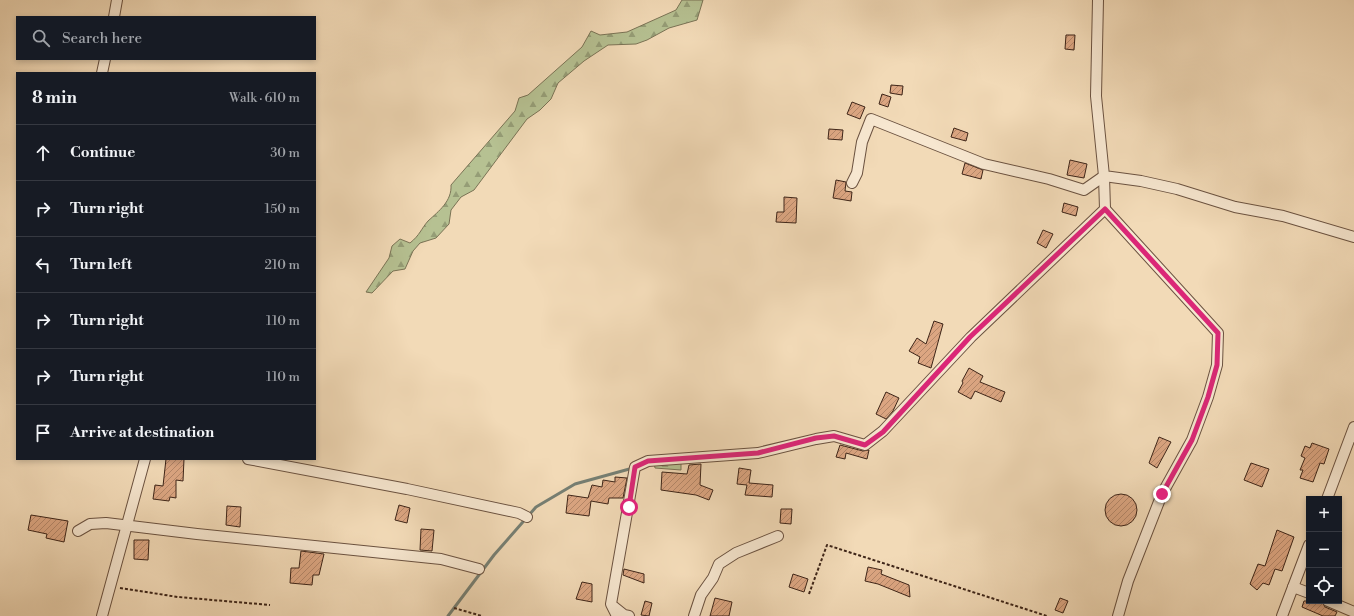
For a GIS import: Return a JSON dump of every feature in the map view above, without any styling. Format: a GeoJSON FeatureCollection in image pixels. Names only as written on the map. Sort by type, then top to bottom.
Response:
{"type":"FeatureCollection","features":[{"type":"Feature","properties":{"kind":"street"},"geometry":{"type":"LineString","coordinates":[[114,16],[117,0]]}},
{"type":"Feature","properties":{"kind":"street"},"geometry":{"type":"LineString","coordinates":[[1098,0],[1096,96],[1104,176],[1105,209],[1218,333],[1217,365],[1208,397],[1192,440],[1162,494],[1128,581],[1118,616]]}},
{"type":"Feature","properties":{"kind":"street"},"geometry":{"type":"LineString","coordinates":[[102,72],[105,60]]}},
{"type":"Feature","properties":{"kind":"street"},"geometry":{"type":"LineString","coordinates":[[852,183],[857,174],[862,142],[871,119],[984,164],[1049,179],[1084,190],[1104,176],[1141,180],[1170,187],[1234,207],[1283,216],[1354,237]]}},
{"type":"Feature","properties":{"kind":"street"},"geometry":{"type":"LineString","coordinates":[[617,616],[611,604],[635,467],[648,461],[758,453],[816,438],[834,436],[865,445],[883,432],[970,337],[1105,209]]}},
{"type":"Feature","properties":{"kind":"street"},"geometry":{"type":"LineString","coordinates":[[1328,496],[1354,427]]}},
{"type":"Feature","properties":{"kind":"street"},"geometry":{"type":"LineString","coordinates":[[102,616],[145,460]]}},
{"type":"Feature","properties":{"kind":"street"},"geometry":{"type":"LineString","coordinates":[[253,460],[407,489],[519,513],[527,517]]}},
{"type":"Feature","properties":{"kind":"street"},"geometry":{"type":"LineString","coordinates":[[78,531],[90,524],[106,523],[441,559],[479,569]]}},
{"type":"Feature","properties":{"kind":"street"},"geometry":{"type":"LineString","coordinates":[[694,616],[701,595],[713,578],[719,564],[736,553],[778,536]]}},
{"type":"Feature","properties":{"kind":"street"},"geometry":{"type":"LineString","coordinates":[[1282,616],[1306,553]]}},
{"type":"Feature","properties":{"kind":"street"},"geometry":{"type":"LineString","coordinates":[[1293,587],[1306,592]]}},
{"type":"Feature","properties":{"kind":"street"},"geometry":{"type":"LineString","coordinates":[[611,604],[624,615],[629,616]]}},
{"type":"Feature","properties":{"kind":"street"},"geometry":{"type":"LineString","coordinates":[[1335,604],[1354,612]]}},
{"type":"Feature","properties":{"kind":"path"},"geometry":{"type":"LineString","coordinates":[[809,594],[827,545],[1047,616]]}},
{"type":"Feature","properties":{"kind":"path"},"geometry":{"type":"LineString","coordinates":[[109,587],[178,597],[270,605]]}},
{"type":"Feature","properties":{"kind":"path"},"geometry":{"type":"LineString","coordinates":[[454,608],[482,616]]}},
{"type":"Feature","properties":{"kind":"green space"},"geometry":{"type":"Polygon","coordinates":[[[682,0],[703,0],[697,20],[669,28],[636,44],[608,45],[584,61],[558,83],[551,99],[540,110],[527,119],[474,190],[461,197],[451,210],[449,224],[436,238],[420,243],[413,251],[405,269],[393,271],[372,293],[366,292],[389,258],[392,246],[400,239],[410,243],[428,221],[444,205],[451,191],[451,185],[515,111],[519,98],[528,95],[582,47],[591,31],[600,35],[627,32],[676,10],[682,0]]]}},
{"type":"Feature","properties":{"kind":"green space"},"geometry":{"type":"Polygon","coordinates":[[[681,460],[681,470],[655,468],[654,463],[681,460]]]}},
{"type":"Feature","properties":{"kind":"building"},"geometry":{"type":"Polygon","coordinates":[[[1066,35],[1075,35],[1074,50],[1065,49],[1066,35]]]}},
{"type":"Feature","properties":{"kind":"building"},"geometry":{"type":"Polygon","coordinates":[[[891,85],[903,86],[902,95],[890,93],[891,85]]]}},
{"type":"Feature","properties":{"kind":"building"},"geometry":{"type":"Polygon","coordinates":[[[882,94],[891,97],[888,107],[879,104],[882,94]]]}},
{"type":"Feature","properties":{"kind":"building"},"geometry":{"type":"Polygon","coordinates":[[[852,102],[865,107],[860,119],[847,114],[852,102]]]}},
{"type":"Feature","properties":{"kind":"building"},"geometry":{"type":"Polygon","coordinates":[[[954,128],[968,133],[966,141],[951,137],[954,128]]]}},
{"type":"Feature","properties":{"kind":"building"},"geometry":{"type":"Polygon","coordinates":[[[829,129],[843,130],[842,140],[828,139],[829,129]]]}},
{"type":"Feature","properties":{"kind":"building"},"geometry":{"type":"Polygon","coordinates":[[[1070,160],[1087,164],[1084,178],[1067,175],[1070,160]]]}},
{"type":"Feature","properties":{"kind":"building"},"geometry":{"type":"Polygon","coordinates":[[[965,163],[983,170],[981,179],[962,174],[965,163]]]}},
{"type":"Feature","properties":{"kind":"building"},"geometry":{"type":"Polygon","coordinates":[[[836,180],[846,182],[845,191],[852,192],[851,201],[833,198],[836,180]]]}},
{"type":"Feature","properties":{"kind":"building"},"geometry":{"type":"Polygon","coordinates":[[[784,197],[797,198],[796,223],[776,222],[777,212],[784,212],[784,197]]]}},
{"type":"Feature","properties":{"kind":"building"},"geometry":{"type":"Polygon","coordinates":[[[1064,203],[1078,207],[1076,216],[1062,212],[1064,203]]]}},
{"type":"Feature","properties":{"kind":"building"},"geometry":{"type":"Polygon","coordinates":[[[1043,230],[1053,234],[1046,248],[1037,243],[1043,230]]]}},
{"type":"Feature","properties":{"kind":"building"},"geometry":{"type":"Polygon","coordinates":[[[934,321],[943,324],[931,368],[918,363],[920,357],[909,351],[917,338],[926,344],[934,321]]]}},
{"type":"Feature","properties":{"kind":"building"},"geometry":{"type":"Polygon","coordinates":[[[969,368],[983,376],[980,382],[1005,392],[1001,402],[975,391],[971,399],[958,392],[969,368]]]}},
{"type":"Feature","properties":{"kind":"building"},"geometry":{"type":"Polygon","coordinates":[[[886,392],[899,398],[893,411],[886,419],[876,414],[886,392]]]}},
{"type":"Feature","properties":{"kind":"building"},"geometry":{"type":"Polygon","coordinates":[[[1159,437],[1171,442],[1157,468],[1149,463],[1159,437]]]}},
{"type":"Feature","properties":{"kind":"building"},"geometry":{"type":"Polygon","coordinates":[[[1312,443],[1329,449],[1324,464],[1320,463],[1313,482],[1300,478],[1303,470],[1300,470],[1305,458],[1301,456],[1305,446],[1310,448],[1312,443]]]}},
{"type":"Feature","properties":{"kind":"building"},"geometry":{"type":"Polygon","coordinates":[[[840,445],[863,451],[869,450],[867,459],[846,453],[845,459],[836,457],[840,445]]]}},
{"type":"Feature","properties":{"kind":"building"},"geometry":{"type":"Polygon","coordinates":[[[166,460],[184,460],[183,481],[176,480],[176,498],[170,497],[169,501],[153,499],[155,485],[163,486],[166,460]]]}},
{"type":"Feature","properties":{"kind":"building"},"geometry":{"type":"Polygon","coordinates":[[[1251,463],[1269,469],[1262,487],[1244,480],[1251,463]]]}},
{"type":"Feature","properties":{"kind":"building"},"geometry":{"type":"Polygon","coordinates":[[[701,464],[700,485],[713,490],[709,500],[696,495],[661,490],[662,472],[687,474],[689,465],[701,464]]]}},
{"type":"Feature","properties":{"kind":"building"},"geometry":{"type":"Polygon","coordinates":[[[739,468],[751,470],[749,483],[773,485],[772,497],[745,495],[747,485],[737,484],[739,468]]]}},
{"type":"Feature","properties":{"kind":"building"},"geometry":{"type":"Polygon","coordinates":[[[615,477],[627,478],[623,498],[609,498],[608,504],[591,501],[589,516],[566,513],[568,495],[588,498],[592,485],[602,487],[603,480],[615,482],[615,477]]]}},
{"type":"Feature","properties":{"kind":"building"},"geometry":{"type":"Polygon","coordinates":[[[1118,494],[1124,494],[1133,498],[1137,510],[1133,522],[1124,526],[1118,526],[1109,522],[1105,513],[1105,507],[1109,498],[1118,494]]]}},
{"type":"Feature","properties":{"kind":"building"},"geometry":{"type":"Polygon","coordinates":[[[399,505],[410,508],[407,523],[395,520],[399,505]]]}},
{"type":"Feature","properties":{"kind":"building"},"geometry":{"type":"Polygon","coordinates":[[[227,506],[241,507],[240,527],[226,525],[227,506]]]}},
{"type":"Feature","properties":{"kind":"building"},"geometry":{"type":"Polygon","coordinates":[[[781,509],[792,509],[791,524],[780,523],[781,509]]]}},
{"type":"Feature","properties":{"kind":"building"},"geometry":{"type":"Polygon","coordinates":[[[31,515],[68,521],[64,542],[46,538],[47,534],[28,530],[31,515]]]}},
{"type":"Feature","properties":{"kind":"building"},"geometry":{"type":"Polygon","coordinates":[[[421,529],[434,530],[432,551],[420,550],[421,529]]]}},
{"type":"Feature","properties":{"kind":"building"},"geometry":{"type":"Polygon","coordinates":[[[1277,530],[1294,537],[1282,571],[1275,569],[1269,585],[1263,583],[1257,590],[1250,584],[1258,564],[1265,566],[1277,530]]]}},
{"type":"Feature","properties":{"kind":"building"},"geometry":{"type":"Polygon","coordinates":[[[134,540],[149,540],[148,560],[134,559],[134,540]]]}},
{"type":"Feature","properties":{"kind":"building"},"geometry":{"type":"Polygon","coordinates":[[[301,551],[324,554],[319,575],[313,575],[312,585],[290,583],[291,568],[299,568],[301,551]]]}},
{"type":"Feature","properties":{"kind":"building"},"geometry":{"type":"Polygon","coordinates":[[[868,567],[882,570],[881,574],[909,585],[910,597],[878,584],[865,581],[868,567]]]}},
{"type":"Feature","properties":{"kind":"building"},"geometry":{"type":"Polygon","coordinates":[[[624,569],[644,574],[644,583],[623,575],[624,569]]]}},
{"type":"Feature","properties":{"kind":"building"},"geometry":{"type":"Polygon","coordinates":[[[793,574],[808,579],[804,592],[789,587],[793,574]]]}},
{"type":"Feature","properties":{"kind":"building"},"geometry":{"type":"Polygon","coordinates":[[[582,582],[592,584],[592,602],[576,599],[582,582]]]}},
{"type":"Feature","properties":{"kind":"building"},"geometry":{"type":"Polygon","coordinates":[[[715,598],[732,602],[729,616],[710,616],[715,598]]]}},
{"type":"Feature","properties":{"kind":"building"},"geometry":{"type":"Polygon","coordinates":[[[1060,598],[1068,601],[1063,613],[1055,610],[1060,598]]]}},
{"type":"Feature","properties":{"kind":"building"},"geometry":{"type":"Polygon","coordinates":[[[645,601],[652,603],[649,616],[641,615],[645,601]]]}},
{"type":"Feature","properties":{"kind":"building"},"geometry":{"type":"Polygon","coordinates":[[[1304,601],[1306,601],[1306,604],[1324,604],[1325,607],[1337,612],[1335,616],[1323,616],[1302,607],[1304,601]]]}},
{"type":"Feature","properties":{"kind":"waterway"},"geometry":{"type":"LineString","coordinates":[[448,616],[494,555],[536,507],[575,484],[633,468]]}},
{"type":"Feature","properties":{"kind":"route"},"geometry":{"type":"LineString","coordinates":[[629,507],[635,467],[648,461],[758,453],[816,438],[834,436],[865,445],[883,432],[970,337],[1105,209],[1218,333],[1217,365],[1208,397],[1192,440],[1162,494]]}}]}
